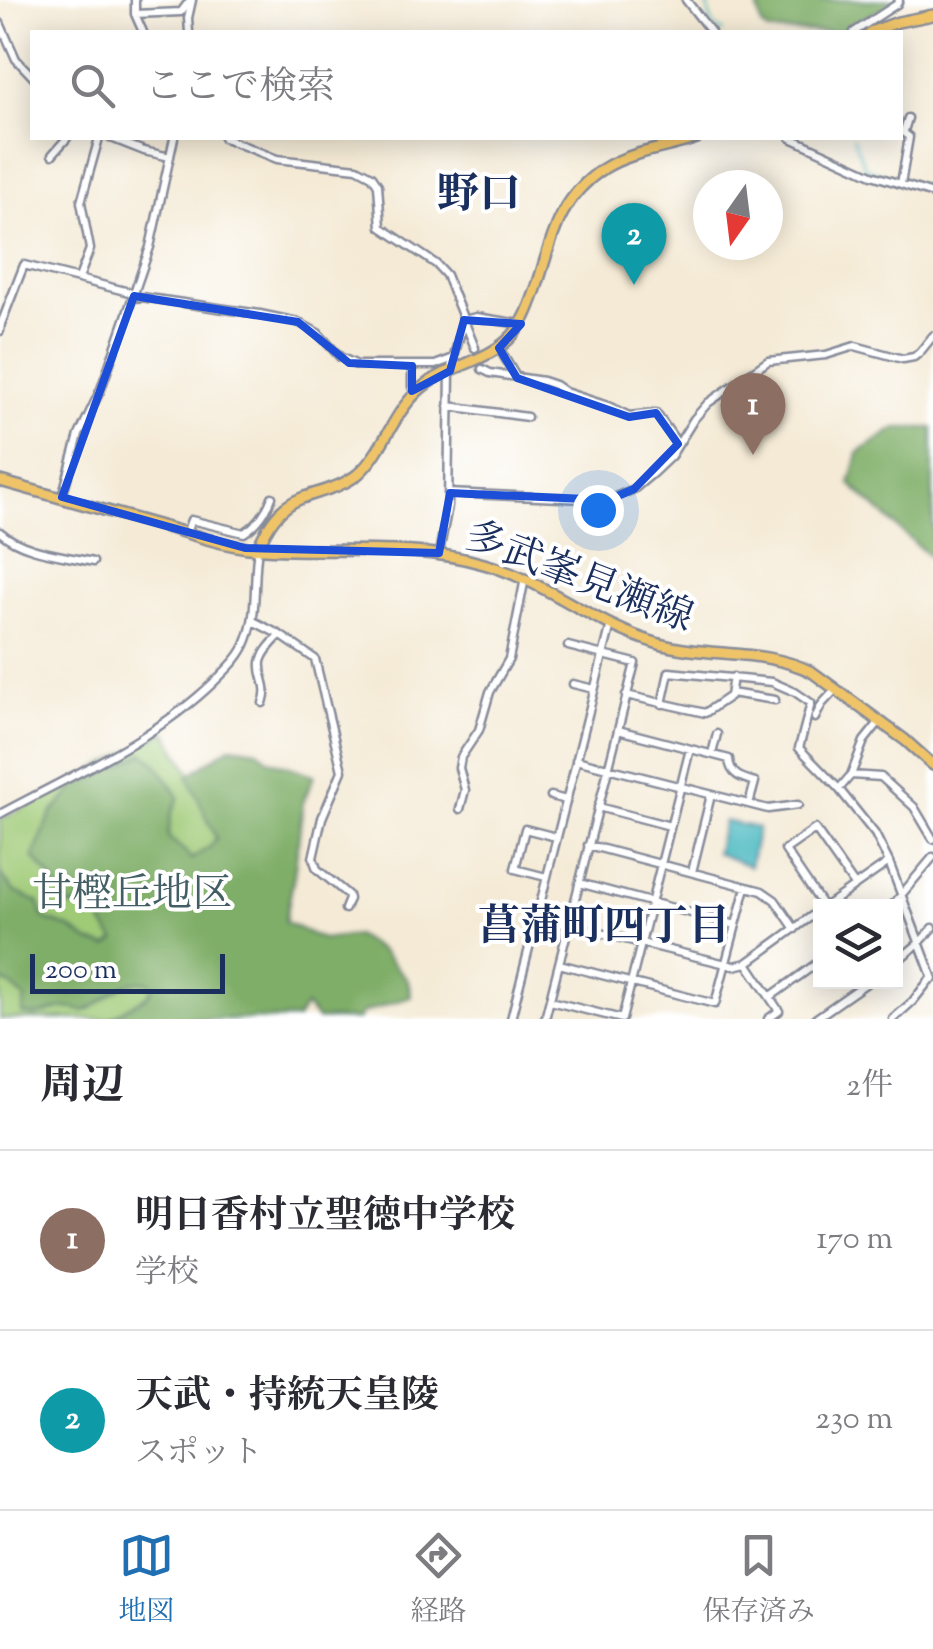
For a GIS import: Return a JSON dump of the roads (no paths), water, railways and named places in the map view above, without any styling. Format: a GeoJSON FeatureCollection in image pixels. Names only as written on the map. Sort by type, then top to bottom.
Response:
{"type":"FeatureCollection","features":[{"type":"Feature","properties":{"kind":"main road"},"geometry":{"type":"LineString","coordinates":[[876,30],[933,15]]}},
{"type":"Feature","properties":{"kind":"main road"},"geometry":{"type":"LineString","coordinates":[[258,548],[272,520],[282,510],[299,498],[326,491],[358,473],[416,393],[498,348],[521,324],[529,311],[556,222],[583,184],[628,156],[689,140]]}},
{"type":"Feature","properties":{"kind":"main road","name":"多武峯見瀬線"},"geometry":{"type":"LineString","coordinates":[[0,481],[245,548],[439,553],[484,564],[525,578],[650,641],[684,650],[788,662],[812,672],[933,765]]}},
{"type":"Feature","properties":{"kind":"street"},"geometry":{"type":"LineString","coordinates":[[135,0],[134,14],[142,30]]}},
{"type":"Feature","properties":{"kind":"street"},"geometry":{"type":"LineString","coordinates":[[134,14],[181,12],[191,0]]}},
{"type":"Feature","properties":{"kind":"street"},"geometry":{"type":"LineString","coordinates":[[189,30],[191,0]]}},
{"type":"Feature","properties":{"kind":"street"},"geometry":{"type":"LineString","coordinates":[[686,0],[709,30]]}},
{"type":"Feature","properties":{"kind":"street"},"geometry":{"type":"LineString","coordinates":[[857,30],[898,0]]}},
{"type":"Feature","properties":{"kind":"street"},"geometry":{"type":"LineString","coordinates":[[0,23],[16,59],[30,74]]}},
{"type":"Feature","properties":{"kind":"street"},"geometry":{"type":"LineString","coordinates":[[903,129],[908,118]]}},
{"type":"Feature","properties":{"kind":"street"},"geometry":{"type":"LineString","coordinates":[[901,182],[909,137],[903,132]]}},
{"type":"Feature","properties":{"kind":"street"},"geometry":{"type":"LineString","coordinates":[[52,155],[65,140]]}},
{"type":"Feature","properties":{"kind":"street"},"geometry":{"type":"LineString","coordinates":[[80,278],[90,248],[82,202],[98,140]]}},
{"type":"Feature","properties":{"kind":"street"},"geometry":{"type":"LineString","coordinates":[[116,140],[170,157]]}},
{"type":"Feature","properties":{"kind":"street"},"geometry":{"type":"LineString","coordinates":[[62,498],[79,434],[101,390],[150,247],[174,140]]}},
{"type":"Feature","properties":{"kind":"street"},"geometry":{"type":"LineString","coordinates":[[230,140],[277,159],[356,168],[372,176],[378,185],[380,227],[436,264],[447,277],[474,348]]}},
{"type":"Feature","properties":{"kind":"street"},"geometry":{"type":"LineString","coordinates":[[245,140],[252,148]]}},
{"type":"Feature","properties":{"kind":"street"},"geometry":{"type":"LineString","coordinates":[[795,140],[872,175],[933,194]]}},
{"type":"Feature","properties":{"kind":"street"},"geometry":{"type":"LineString","coordinates":[[0,332],[24,265],[134,296],[298,322],[318,333],[349,363],[434,365],[454,358]]}},
{"type":"Feature","properties":{"kind":"street"},"geometry":{"type":"LineString","coordinates":[[464,320],[476,317],[521,324]]}},
{"type":"Feature","properties":{"kind":"street"},"geometry":{"type":"LineString","coordinates":[[439,553],[448,492],[450,371],[464,320]]}},
{"type":"Feature","properties":{"kind":"street"},"geometry":{"type":"LineString","coordinates":[[448,492],[608,500],[634,489],[670,456],[708,404],[768,362],[826,355],[855,346],[903,359],[914,357],[933,336]]}},
{"type":"Feature","properties":{"kind":"street"},"geometry":{"type":"LineString","coordinates":[[498,348],[517,378]]}},
{"type":"Feature","properties":{"kind":"street"},"geometry":{"type":"LineString","coordinates":[[412,366],[412,387],[416,393]]}},
{"type":"Feature","properties":{"kind":"street"},"geometry":{"type":"LineString","coordinates":[[482,369],[556,385],[628,416],[656,413],[678,444]]}},
{"type":"Feature","properties":{"kind":"street"},"geometry":{"type":"LineString","coordinates":[[448,406],[527,418]]}},
{"type":"Feature","properties":{"kind":"street"},"geometry":{"type":"LineString","coordinates":[[186,532],[190,520],[244,533],[254,527],[272,497]]}},
{"type":"Feature","properties":{"kind":"street"},"geometry":{"type":"LineString","coordinates":[[0,532],[36,550],[93,562]]}},
{"type":"Feature","properties":{"kind":"street"},"geometry":{"type":"LineString","coordinates":[[0,814],[138,740],[187,707],[240,654],[252,621],[258,548]]}},
{"type":"Feature","properties":{"kind":"street"},"geometry":{"type":"LineString","coordinates":[[460,809],[465,790],[459,768],[462,757],[480,730],[490,692],[508,659],[525,578]]}},
{"type":"Feature","properties":{"kind":"street"},"geometry":{"type":"LineString","coordinates":[[252,621],[280,634],[315,659],[342,770],[322,818],[313,858],[316,868],[348,895],[344,909]]}},
{"type":"Feature","properties":{"kind":"street"},"geometry":{"type":"LineString","coordinates":[[511,1019],[611,624]]}},
{"type":"Feature","properties":{"kind":"street"},"geometry":{"type":"LineString","coordinates":[[263,702],[267,691],[261,661],[280,634]]}},
{"type":"Feature","properties":{"kind":"street"},"geometry":{"type":"LineString","coordinates":[[545,1019],[634,663],[568,646]]}},
{"type":"Feature","properties":{"kind":"street"},"geometry":{"type":"LineString","coordinates":[[662,704],[669,672],[784,686],[812,702],[799,748],[866,820],[889,862],[933,977],[893,1019]]}},
{"type":"Feature","properties":{"kind":"street"},"geometry":{"type":"LineString","coordinates":[[626,695],[705,713],[730,696],[734,678]]}},
{"type":"Feature","properties":{"kind":"street"},"geometry":{"type":"LineString","coordinates":[[573,684],[594,689]]}},
{"type":"Feature","properties":{"kind":"street"},"geometry":{"type":"LineString","coordinates":[[815,718],[836,689]]}},
{"type":"Feature","properties":{"kind":"street"},"geometry":{"type":"LineString","coordinates":[[731,692],[775,700]]}},
{"type":"Feature","properties":{"kind":"street"},"geometry":{"type":"LineString","coordinates":[[840,789],[851,775],[859,748],[880,721]]}},
{"type":"Feature","properties":{"kind":"street"},"geometry":{"type":"LineString","coordinates":[[618,730],[729,759],[734,773],[755,782],[750,804]]}},
{"type":"Feature","properties":{"kind":"street"},"geometry":{"type":"LineString","coordinates":[[712,754],[717,734]]}},
{"type":"Feature","properties":{"kind":"street"},"geometry":{"type":"LineString","coordinates":[[550,1001],[622,1019],[690,748]]}},
{"type":"Feature","properties":{"kind":"street"},"geometry":{"type":"LineString","coordinates":[[576,760],[768,810],[798,805]]}},
{"type":"Feature","properties":{"kind":"street"},"geometry":{"type":"LineString","coordinates":[[851,775],[881,777],[914,808],[933,839]]}},
{"type":"Feature","properties":{"kind":"street"},"geometry":{"type":"LineString","coordinates":[[692,872],[711,794]]}},
{"type":"Feature","properties":{"kind":"street"},"geometry":{"type":"LineString","coordinates":[[551,796],[566,800]]}},
{"type":"Feature","properties":{"kind":"street"},"geometry":{"type":"LineString","coordinates":[[598,807],[670,826]]}},
{"type":"Feature","properties":{"kind":"street"},"geometry":{"type":"LineString","coordinates":[[546,877],[515,868],[525,829],[556,837]]}},
{"type":"Feature","properties":{"kind":"street"},"geometry":{"type":"LineString","coordinates":[[817,899],[785,850],[816,829],[856,886]]}},
{"type":"Feature","properties":{"kind":"street"},"geometry":{"type":"LineString","coordinates":[[588,845],[770,895],[795,928]]}},
{"type":"Feature","properties":{"kind":"street"},"geometry":{"type":"LineString","coordinates":[[901,897],[933,856]]}},
{"type":"Feature","properties":{"kind":"street"},"geometry":{"type":"LineString","coordinates":[[836,899],[889,862]]}},
{"type":"Feature","properties":{"kind":"street"},"geometry":{"type":"LineString","coordinates":[[578,883],[736,924]]}},
{"type":"Feature","properties":{"kind":"street"},"geometry":{"type":"LineString","coordinates":[[559,964],[716,1004],[746,887]]}},
{"type":"Feature","properties":{"kind":"street"},"geometry":{"type":"LineString","coordinates":[[536,917],[726,964],[747,964],[813,915]]}},
{"type":"Feature","properties":{"kind":"street"},"geometry":{"type":"LineString","coordinates":[[903,956],[933,928]]}},
{"type":"Feature","properties":{"kind":"street"},"geometry":{"type":"LineString","coordinates":[[747,964],[779,1011],[768,1019]]}},
{"type":"Feature","properties":{"kind":"street"},"geometry":{"type":"LineString","coordinates":[[770,996],[813,966]]}},
{"type":"Feature","properties":{"kind":"street"},"geometry":{"type":"LineString","coordinates":[[816,1019],[858,989]]}},
{"type":"Feature","properties":{"kind":"water"},"geometry":{"type":"Polygon","coordinates":[[[724,821],[758,828],[750,866],[716,853],[724,821]]]}},
{"type":"Feature","properties":{"kind":"waterway"},"geometry":{"type":"LineString","coordinates":[[701,0],[708,4],[710,17],[719,30]]}},
{"type":"Feature","properties":{"kind":"waterway"},"geometry":{"type":"LineString","coordinates":[[854,140],[865,168],[889,177]]}},
{"type":"Feature","properties":{"kind":"waterway"},"geometry":{"type":"LineString","coordinates":[[902,181],[933,188]]}},
{"type":"Feature","properties":{"kind":"place","name":"天武・持統天皇陵"},"geometry":{"type":"Point","coordinates":[634,285]}},
{"type":"Feature","properties":{"kind":"place","name":"明日香村立聖徳中学校"},"geometry":{"type":"Point","coordinates":[753,455]}},
{"type":"Feature","properties":{"kind":"district","name":"野口"},"geometry":{"type":"Point","coordinates":[479,192]}},
{"type":"Feature","properties":{"kind":"district","name":"菖蒲町四丁目"},"geometry":{"type":"Point","coordinates":[604,924]}},
{"type":"Feature","properties":{"kind":"park label","name":"甘樫丘地区"},"geometry":{"type":"Point","coordinates":[132,892]}}]}
